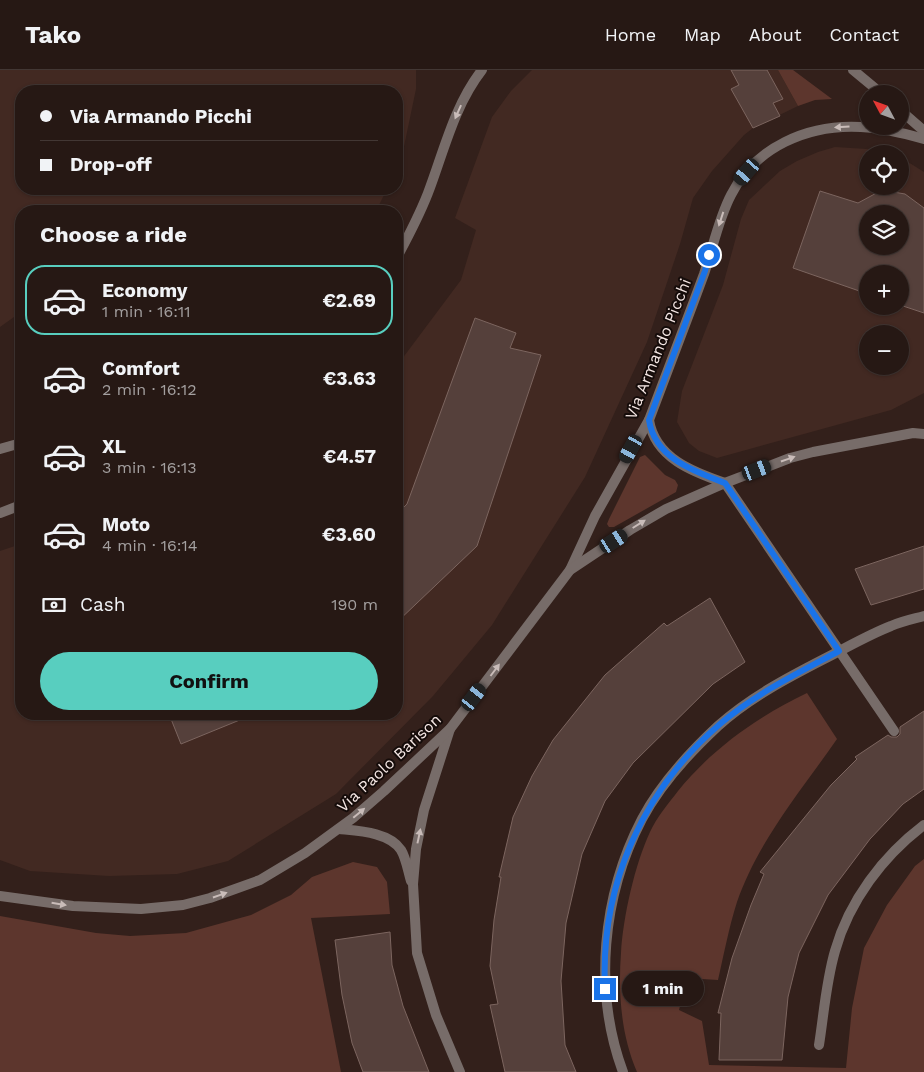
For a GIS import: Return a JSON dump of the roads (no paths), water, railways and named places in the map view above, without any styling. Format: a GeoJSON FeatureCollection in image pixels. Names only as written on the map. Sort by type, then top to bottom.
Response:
{"type":"FeatureCollection","features":[{"type":"Feature","properties":{"kind":"street"},"geometry":{"type":"LineString","coordinates":[[403,244],[428,192],[447,136],[466,95],[482,70]]}},
{"type":"Feature","properties":{"kind":"street"},"geometry":{"type":"LineString","coordinates":[[854,70],[872,85]]}},
{"type":"Feature","properties":{"kind":"street"},"geometry":{"type":"LineString","coordinates":[[909,118],[924,131]]}},
{"type":"Feature","properties":{"kind":"street","name":"Via Armando Picchi"},"geometry":{"type":"LineString","coordinates":[[570,570],[595,516],[649,420],[705,271],[724,209],[740,180],[768,152],[791,139],[812,132],[836,128],[861,127],[880,129],[924,139]]}},
{"type":"Feature","properties":{"kind":"street"},"geometry":{"type":"LineString","coordinates":[[649,420],[654,438],[666,453],[685,467],[725,483],[894,731]]}},
{"type":"Feature","properties":{"kind":"street"},"geometry":{"type":"LineString","coordinates":[[913,433],[924,428]]}},
{"type":"Feature","properties":{"kind":"street","name":"Via Paolo Barison"},"geometry":{"type":"LineString","coordinates":[[0,894],[73,906],[106,909],[141,909],[183,905],[210,898],[260,880],[305,853],[338,829],[384,792],[450,728],[570,570],[630,530],[666,509],[725,483],[790,458],[913,433],[924,434]]}},
{"type":"Feature","properties":{"kind":"street"},"geometry":{"type":"LineString","coordinates":[[0,449],[15,445]]}},
{"type":"Feature","properties":{"kind":"street"},"geometry":{"type":"LineString","coordinates":[[0,513],[15,507]]}},
{"type":"Feature","properties":{"kind":"street"},"geometry":{"type":"LineString","coordinates":[[622,1072],[609,1027],[605,978],[608,923],[617,881],[642,819],[654,799],[680,765],[719,725],[771,688],[892,625],[924,616]]}},
{"type":"Feature","properties":{"kind":"street"},"geometry":{"type":"LineString","coordinates":[[450,728],[424,810],[416,849],[412,884],[417,953],[436,1015],[460,1072]]}},
{"type":"Feature","properties":{"kind":"street"},"geometry":{"type":"LineString","coordinates":[[819,1045],[830,969],[845,922],[877,871],[904,842],[924,825]]}},
{"type":"Feature","properties":{"kind":"street"},"geometry":{"type":"LineString","coordinates":[[338,829],[368,832],[384,837],[401,850],[412,884]]}}]}
